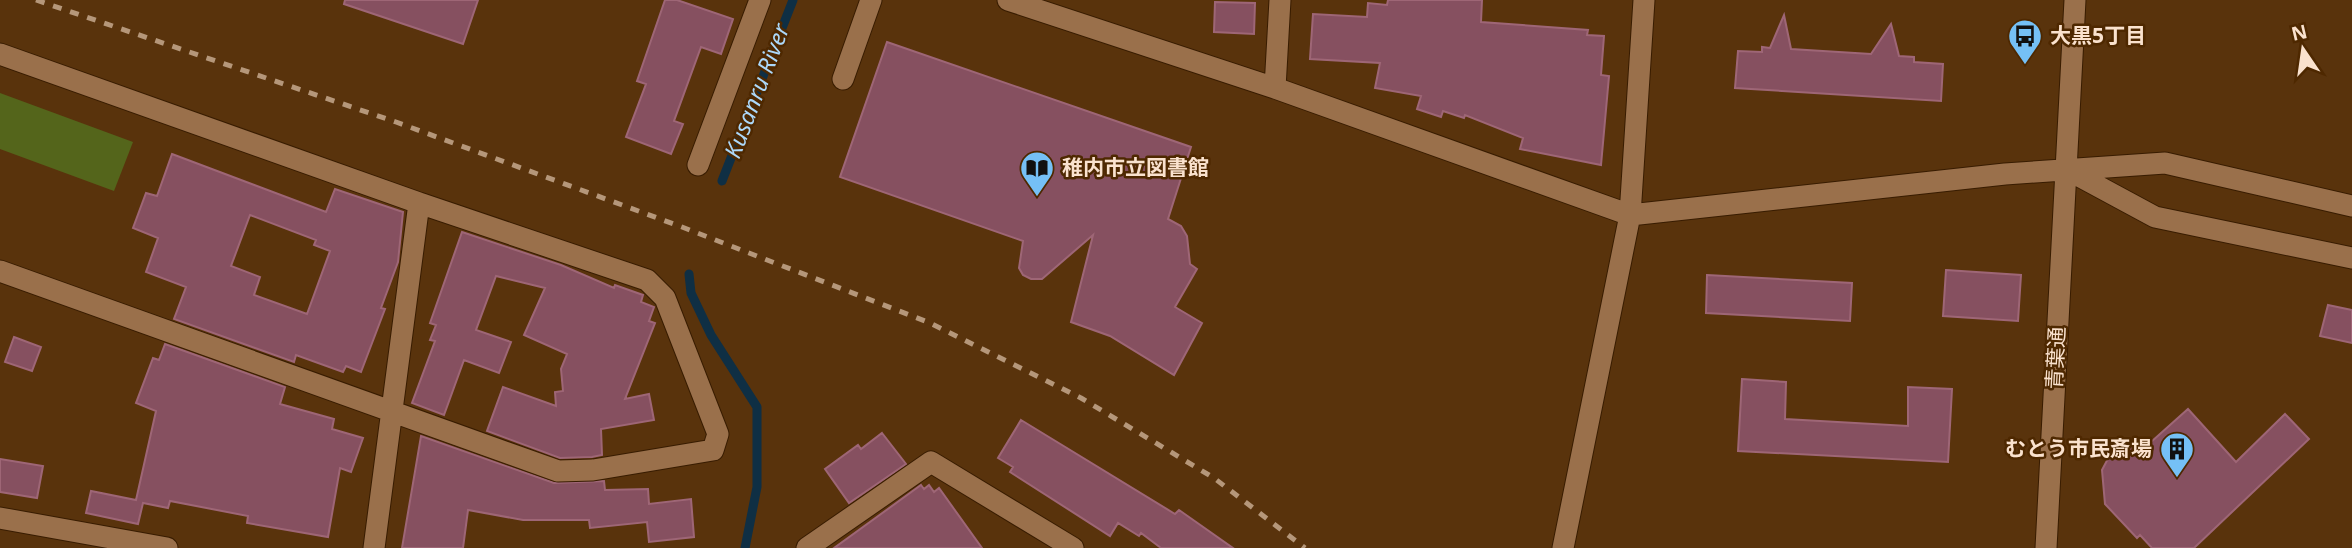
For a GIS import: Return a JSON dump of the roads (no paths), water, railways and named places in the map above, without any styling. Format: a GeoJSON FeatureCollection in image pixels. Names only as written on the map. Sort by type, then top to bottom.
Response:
{"type":"FeatureCollection","features":[{"type":"Feature","properties":{"kind":"street"},"geometry":{"type":"LineString","coordinates":[[698,165],[760,0]]}},
{"type":"Feature","properties":{"kind":"street"},"geometry":{"type":"LineString","coordinates":[[843,79],[871,0]]}},
{"type":"Feature","properties":{"kind":"street"},"geometry":{"type":"LineString","coordinates":[[1008,0],[1275,88],[1630,215],[2066,169],[2165,163],[2352,206]]}},
{"type":"Feature","properties":{"kind":"street"},"geometry":{"type":"LineString","coordinates":[[1275,88],[1280,0]]}},
{"type":"Feature","properties":{"kind":"street"},"geometry":{"type":"LineString","coordinates":[[1563,548],[1630,215],[1644,0]]}},
{"type":"Feature","properties":{"kind":"street","name":"青葉通"},"geometry":{"type":"LineString","coordinates":[[2046,548],[2075,0]]}},
{"type":"Feature","properties":{"kind":"street"},"geometry":{"type":"LineString","coordinates":[[0,54],[419,203],[647,280],[665,298],[718,434],[713,450],[593,470],[558,471],[0,271]]}},
{"type":"Feature","properties":{"kind":"street"},"geometry":{"type":"LineString","coordinates":[[2066,169],[2155,217],[2352,258]]}},
{"type":"Feature","properties":{"kind":"street"},"geometry":{"type":"LineString","coordinates":[[374,548],[419,203]]}},
{"type":"Feature","properties":{"kind":"street"},"geometry":{"type":"LineString","coordinates":[[807,548],[931,463],[1073,548]]}},
{"type":"Feature","properties":{"kind":"street"},"geometry":{"type":"LineString","coordinates":[[0,518],[167,548]]}},
{"type":"Feature","properties":{"kind":"waterway","name":"Kusanru River"},"geometry":{"type":"LineString","coordinates":[[722,181],[793,0]]}},
{"type":"Feature","properties":{"kind":"waterway","name":"Kusanru River"},"geometry":{"type":"LineString","coordinates":[[689,274],[691,293],[711,335],[757,407],[757,487],[745,548]]}},
{"type":"Feature","properties":{"kind":"railway"},"geometry":{"type":"LineString","coordinates":[[36,0],[396,122],[682,227],[930,323],[1081,398],[1214,478],[1305,548]]}},
{"type":"Feature","properties":{"kind":"place","name":"大黒5丁目"},"geometry":{"type":"Point","coordinates":[2025,66]}},
{"type":"Feature","properties":{"kind":"place","name":"稚内市立図書館"},"geometry":{"type":"Point","coordinates":[1037,198]}},
{"type":"Feature","properties":{"kind":"place","name":"むとう市民斎場"},"geometry":{"type":"Point","coordinates":[2177,479]}}]}
